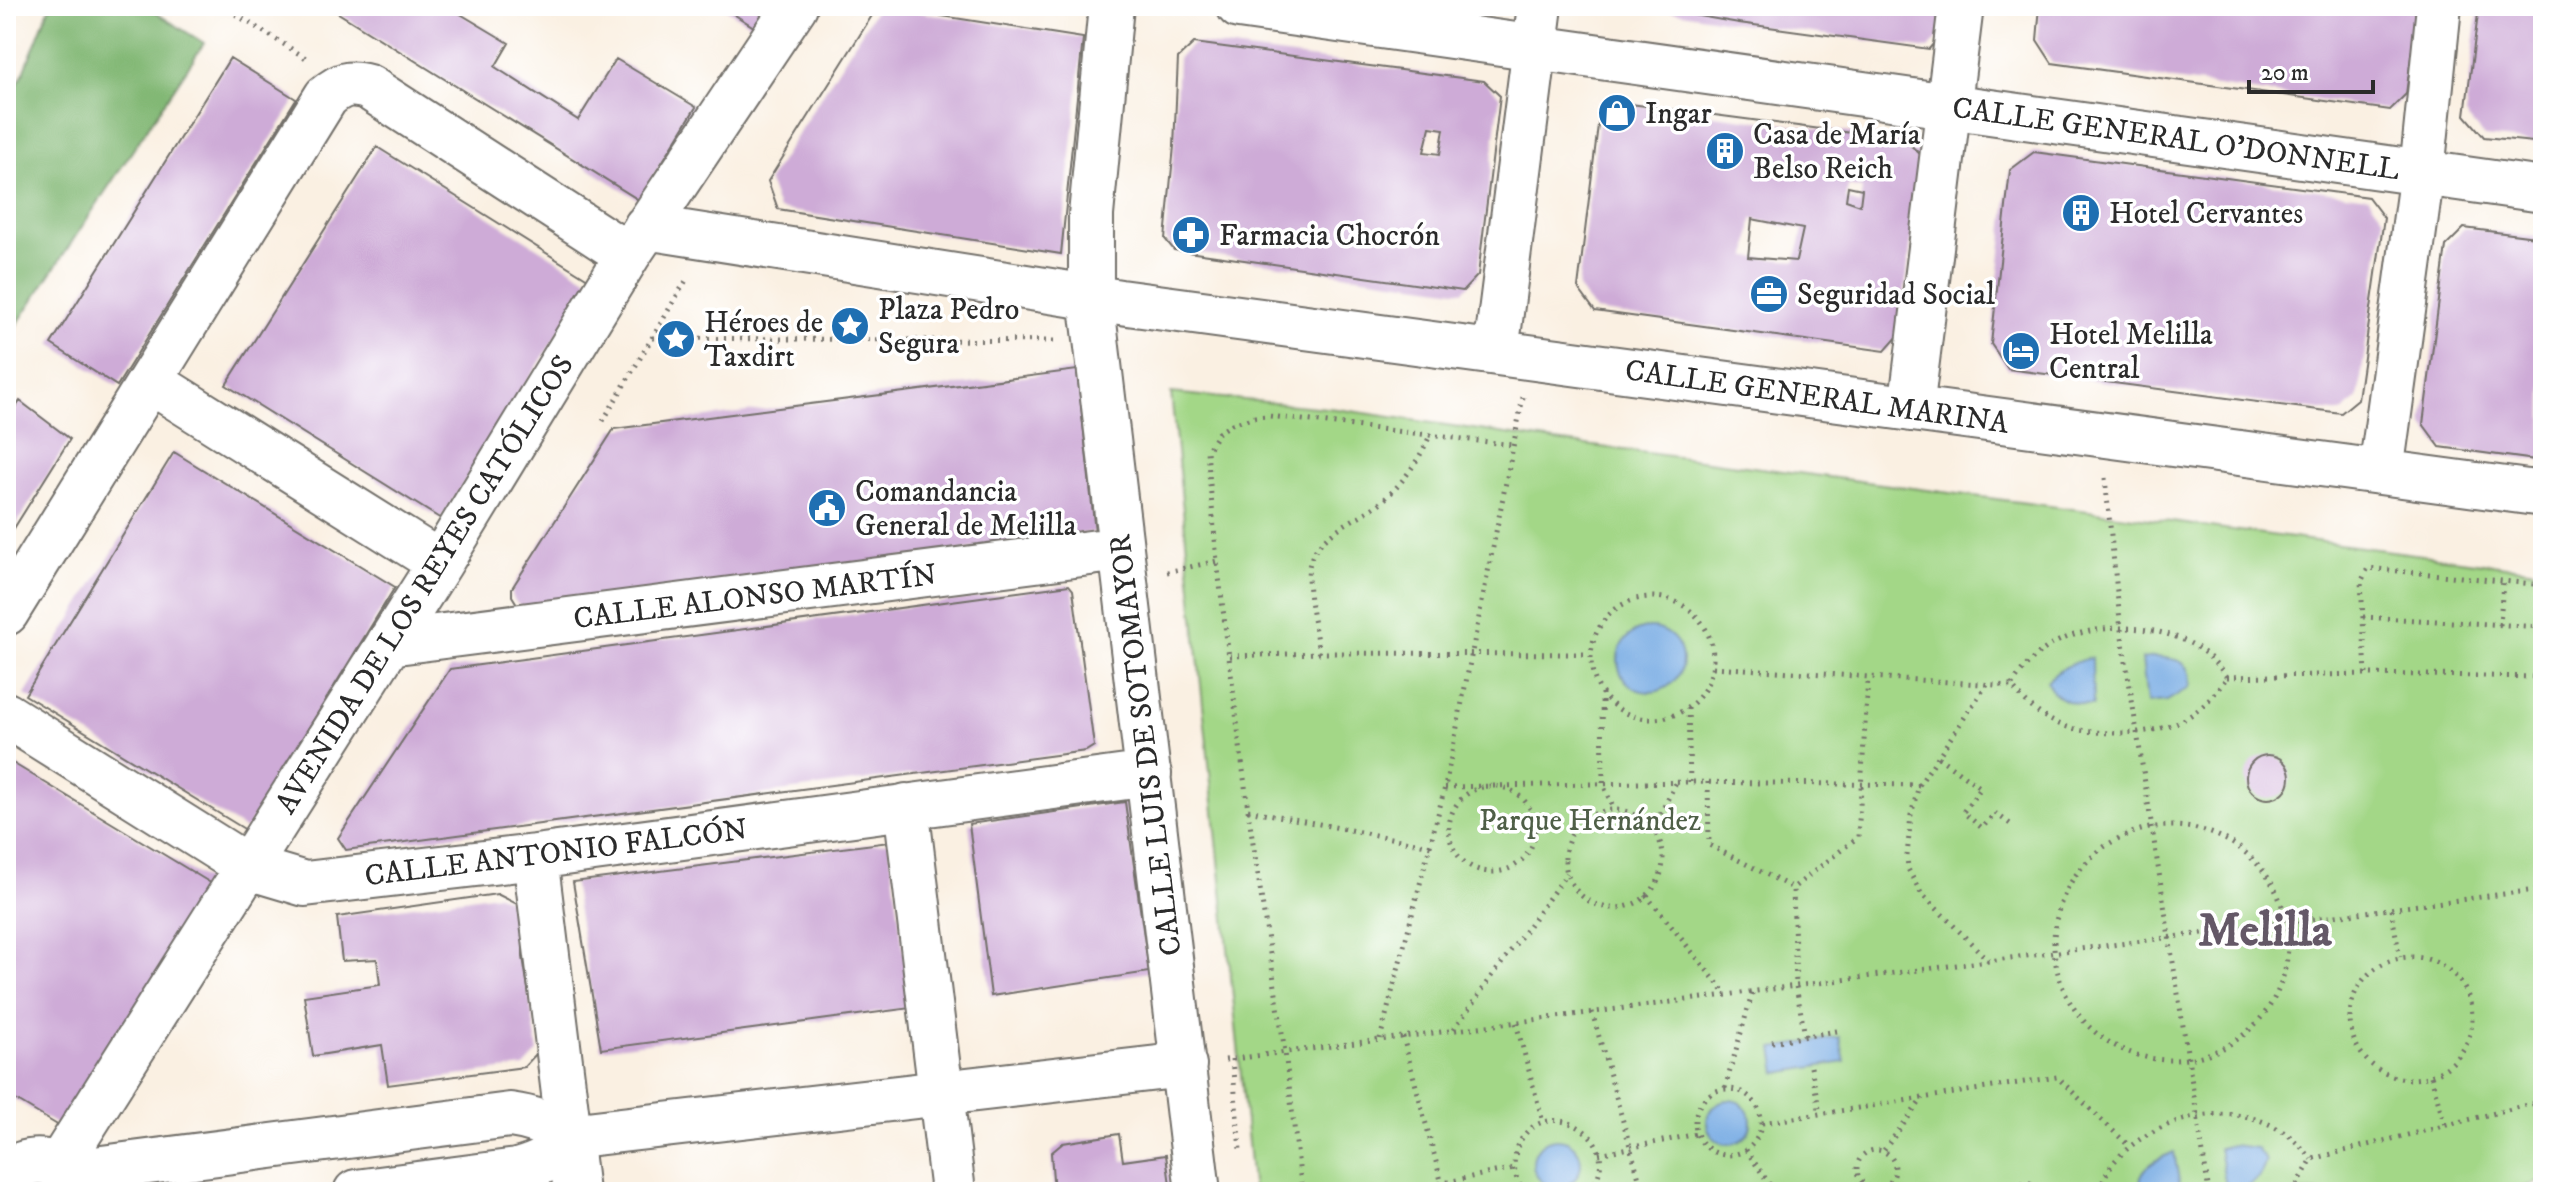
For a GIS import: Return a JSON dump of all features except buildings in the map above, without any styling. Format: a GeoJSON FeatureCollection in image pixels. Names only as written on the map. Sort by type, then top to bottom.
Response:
{"type":"FeatureCollection","features":[{"type":"Feature","properties":{"kind":"street","name":"AVENIDA DE LOS REYES CATÓLICOS"},"geometry":{"type":"LineString","coordinates":[[72,1176],[248,867],[440,563],[637,241],[795,6]]}},
{"type":"Feature","properties":{"kind":"street","name":"CALLE LUIS DE SOTOMAYOR"},"geometry":{"type":"LineString","coordinates":[[1111,6],[1091,215],[1091,297],[1138,562],[1149,774],[1198,1192]]}},
{"type":"Feature","properties":{"kind":"street","name":"CALLE GENERAL O'DONNELL"},"geometry":{"type":"LineString","coordinates":[[1239,6],[1537,27],[1949,107],[2543,190]]}},
{"type":"Feature","properties":{"kind":"street"},"geometry":{"type":"LineString","coordinates":[[1911,409],[1961,6]]}},
{"type":"Feature","properties":{"kind":"street"},"geometry":{"type":"LineString","coordinates":[[2381,472],[2422,172],[2439,6]]}},
{"type":"Feature","properties":{"kind":"street"},"geometry":{"type":"LineString","coordinates":[[1513,354],[1537,27]]}},
{"type":"Feature","properties":{"kind":"street"},"geometry":{"type":"LineString","coordinates":[[6,613],[326,97],[346,83],[368,87],[637,241]]}},
{"type":"Feature","properties":{"kind":"street","name":"CALLE GENERAL MARINA"},"geometry":{"type":"LineString","coordinates":[[637,241],[711,237],[1091,297],[2543,494]]}},
{"type":"Feature","properties":{"kind":"street"},"geometry":{"type":"LineString","coordinates":[[150,381],[440,563]]}},
{"type":"Feature","properties":{"kind":"street","name":"CALLE ALONSO MARTÍN"},"geometry":{"type":"LineString","coordinates":[[389,643],[1138,562]]}},
{"type":"Feature","properties":{"kind":"street","name":"CALLE ANTONIO FALCÓN"},"geometry":{"type":"LineString","coordinates":[[6,715],[248,867],[305,884],[535,857],[1149,774]]}},
{"type":"Feature","properties":{"kind":"street"},"geometry":{"type":"LineString","coordinates":[[906,806],[953,1192]]}},
{"type":"Feature","properties":{"kind":"street"},"geometry":{"type":"LineString","coordinates":[[535,857],[576,1192]]}},
{"type":"Feature","properties":{"kind":"street"},"geometry":{"type":"LineString","coordinates":[[7,1170],[31,1161],[72,1176],[510,1115],[551,1125],[569,1136],[1184,1065]]}},
{"type":"Feature","properties":{"kind":"street"},"geometry":{"type":"LineString","coordinates":[[356,1192],[538,1166],[556,1153],[569,1136]]}},
{"type":"Feature","properties":{"kind":"path"},"geometry":{"type":"LineString","coordinates":[[222,6],[346,83]]}},
{"type":"Feature","properties":{"kind":"path"},"geometry":{"type":"LineString","coordinates":[[603,421],[711,237]]}},
{"type":"Feature","properties":{"kind":"path"},"geometry":{"type":"LineString","coordinates":[[652,338],[1068,342]]}},
{"type":"Feature","properties":{"kind":"path"},"geometry":{"type":"LineString","coordinates":[[1380,1040],[1431,846],[1473,654],[1513,445],[1513,354]]}},
{"type":"Feature","properties":{"kind":"path"},"geometry":{"type":"LineString","coordinates":[[1302,1192],[1285,1052],[1248,810],[1217,561],[1207,451],[1218,433],[1232,424],[1269,416],[1513,445]]}},
{"type":"Feature","properties":{"kind":"path"},"geometry":{"type":"LineString","coordinates":[[1319,653],[1308,570],[1313,553],[1322,540],[1379,504],[1397,487],[1424,451],[1431,433]]}},
{"type":"Feature","properties":{"kind":"path"},"geometry":{"type":"LineString","coordinates":[[2100,433],[2121,630],[2209,1192]]}},
{"type":"Feature","properties":{"kind":"path"},"geometry":{"type":"LineString","coordinates":[[1138,562],[1217,561]]}},
{"type":"Feature","properties":{"kind":"path"},"geometry":{"type":"LineString","coordinates":[[2366,674],[2361,582],[2368,568],[2543,585]]}},
{"type":"Feature","properties":{"kind":"path"},"geometry":{"type":"LineString","coordinates":[[2500,625],[2503,581]]}},
{"type":"Feature","properties":{"kind":"path"},"geometry":{"type":"LineString","coordinates":[[1644,596],[1664,597],[1683,605],[1699,618],[1709,635],[1714,654],[1713,667],[1702,693],[1688,708],[1670,717],[1649,719],[1620,712],[1602,693],[1591,670],[1590,654],[1596,630],[1608,614],[1625,602],[1644,596]]}},
{"type":"Feature","properties":{"kind":"path"},"geometry":{"type":"LineString","coordinates":[[2363,617],[2543,627]]}},
{"type":"Feature","properties":{"kind":"path"},"geometry":{"type":"LineString","coordinates":[[2012,686],[2025,666],[2047,648],[2070,636],[2095,630],[2147,630],[2174,636],[2197,647],[2227,677]]}},
{"type":"Feature","properties":{"kind":"path"},"geometry":{"type":"LineString","coordinates":[[1230,656],[1319,653],[1590,654]]}},
{"type":"Feature","properties":{"kind":"path"},"geometry":{"type":"LineString","coordinates":[[1713,667],[2012,686],[2042,716],[2063,726],[2091,733],[2137,732],[2168,726],[2192,715],[2212,699],[2227,677]]}},
{"type":"Feature","properties":{"kind":"path"},"geometry":{"type":"LineString","coordinates":[[2227,677],[2366,674],[2543,677]]}},
{"type":"Feature","properties":{"kind":"path"},"geometry":{"type":"LineString","coordinates":[[1793,888],[1858,837],[1868,677]]}},
{"type":"Feature","properties":{"kind":"path"},"geometry":{"type":"LineString","coordinates":[[1987,684],[1919,785],[1911,815],[1908,869],[1921,893],[1988,961]]}},
{"type":"Feature","properties":{"kind":"path"},"geometry":{"type":"LineString","coordinates":[[1602,693],[1603,784],[1614,810]]}},
{"type":"Feature","properties":{"kind":"path"},"geometry":{"type":"LineString","coordinates":[[1688,708],[1690,782]]}},
{"type":"Feature","properties":{"kind":"path"},"geometry":{"type":"LineString","coordinates":[[1938,757],[1981,788],[1963,812],[1982,828],[1995,813],[2013,826]]}},
{"type":"Feature","properties":{"kind":"path"},"geometry":{"type":"LineString","coordinates":[[1445,787],[1690,782],[1919,785]]}},
{"type":"Feature","properties":{"kind":"path"},"geometry":{"type":"LineString","coordinates":[[1708,782],[1709,845],[1793,888]]}},
{"type":"Feature","properties":{"kind":"path"},"geometry":{"type":"LineString","coordinates":[[1653,828],[1676,783]]}},
{"type":"Feature","properties":{"kind":"path"},"geometry":{"type":"LineString","coordinates":[[1492,786],[1521,797],[1530,808],[1534,822],[1530,849],[1510,869],[1496,872],[1469,866],[1458,857],[1449,831],[1450,817],[1457,804],[1467,794],[1492,786]]}},
{"type":"Feature","properties":{"kind":"path"},"geometry":{"type":"LineString","coordinates":[[1248,810],[1431,846]]}},
{"type":"Feature","properties":{"kind":"path"},"geometry":{"type":"LineString","coordinates":[[1614,810],[1631,813],[1653,828],[1659,838],[1662,867],[1656,884],[1646,895],[1633,904],[1618,908],[1590,902],[1576,891],[1567,873],[1565,848],[1582,821],[1599,812],[1614,810]]}},
{"type":"Feature","properties":{"kind":"path"},"geometry":{"type":"LineString","coordinates":[[2189,826],[2226,839],[2257,862],[2279,895],[2288,922],[2286,971],[2271,1007],[2244,1036],[2210,1054],[2172,1061],[2134,1055],[2099,1037],[2073,1009],[2057,974],[2054,953],[2053,935],[2062,898],[2082,864],[2113,840],[2151,827],[2189,826]]}},
{"type":"Feature","properties":{"kind":"path"},"geometry":{"type":"LineString","coordinates":[[1454,1030],[1567,873]]}},
{"type":"Feature","properties":{"kind":"path"},"geometry":{"type":"LineString","coordinates":[[1793,888],[1796,986],[1805,1036]]}},
{"type":"Feature","properties":{"kind":"path"},"geometry":{"type":"LineString","coordinates":[[1184,1065],[2543,889]]}},
{"type":"Feature","properties":{"kind":"path"},"geometry":{"type":"LineString","coordinates":[[1646,895],[1727,995]]}},
{"type":"Feature","properties":{"kind":"path"},"geometry":{"type":"LineString","coordinates":[[2391,909],[2400,957]]}},
{"type":"Feature","properties":{"kind":"path"},"geometry":{"type":"LineString","coordinates":[[2400,957],[2438,963],[2456,976],[2467,993],[2473,1014],[2471,1034],[2462,1054],[2448,1067],[2431,1076],[2412,1080],[2393,1077],[2375,1068],[2352,1037],[2350,1018],[2353,999],[2362,982],[2377,967],[2400,957]]}},
{"type":"Feature","properties":{"kind":"path"},"geometry":{"type":"LineString","coordinates":[[1725,1088],[1753,991]]}},
{"type":"Feature","properties":{"kind":"path"},"geometry":{"type":"LineString","coordinates":[[1592,1012],[1643,1192]]}},
{"type":"Feature","properties":{"kind":"path"},"geometry":{"type":"LineString","coordinates":[[1516,1023],[1543,1122]]}},
{"type":"Feature","properties":{"kind":"path"},"geometry":{"type":"LineString","coordinates":[[1772,1042],[1837,1031]]}},
{"type":"Feature","properties":{"kind":"path"},"geometry":{"type":"LineString","coordinates":[[1403,1037],[1444,1192]]}},
{"type":"Feature","properties":{"kind":"path"},"geometry":{"type":"LineString","coordinates":[[1232,1059],[1241,1162]]}},
{"type":"Feature","properties":{"kind":"path"},"geometry":{"type":"LineString","coordinates":[[1811,1067],[1820,1114]]}},
{"type":"Feature","properties":{"kind":"path"},"geometry":{"type":"LineString","coordinates":[[2431,1076],[2445,1125]]}},
{"type":"Feature","properties":{"kind":"path"},"geometry":{"type":"LineString","coordinates":[[1762,1123],[2057,1077],[2129,1146]]}},
{"type":"Feature","properties":{"kind":"path"},"geometry":{"type":"LineString","coordinates":[[1725,1088],[1747,1094],[1760,1112],[1762,1123],[1760,1134],[1746,1150],[1736,1154],[1715,1153],[1705,1147],[1697,1134],[1694,1118],[1704,1098],[1725,1088]]}},
{"type":"Feature","properties":{"kind":"path"},"geometry":{"type":"LineString","coordinates":[[1884,1150],[1923,1098]]}},
{"type":"Feature","properties":{"kind":"path"},"geometry":{"type":"LineString","coordinates":[[2293,1192],[2312,1159],[2543,1101]]}},
{"type":"Feature","properties":{"kind":"path"},"geometry":{"type":"LineString","coordinates":[[2084,1192],[2100,1190],[2112,1164],[2129,1146],[2152,1131],[2197,1116],[2251,1118],[2278,1128],[2296,1141],[2312,1159]]}},
{"type":"Feature","properties":{"kind":"path"},"geometry":{"type":"LineString","coordinates":[[1525,1192],[1514,1168],[1518,1145],[1525,1134],[1543,1122],[1563,1121],[1587,1132],[1595,1143],[1600,1170],[1589,1192]]}},
{"type":"Feature","properties":{"kind":"path"},"geometry":{"type":"LineString","coordinates":[[1599,1154],[1697,1134]]}},
{"type":"Feature","properties":{"kind":"path"},"geometry":{"type":"LineString","coordinates":[[1746,1150],[1775,1192]]}},
{"type":"Feature","properties":{"kind":"path"},"geometry":{"type":"LineString","coordinates":[[1884,1150],[1896,1166],[1893,1178],[1878,1188],[1866,1185],[1856,1169],[1865,1152],[1884,1150]]}},
{"type":"Feature","properties":{"kind":"path"},"geometry":{"type":"LineString","coordinates":[[1400,1192],[1514,1168]]}},
{"type":"Feature","properties":{"kind":"path"},"geometry":{"type":"LineString","coordinates":[[1982,1192],[2030,1183],[2039,1192]]}},
{"type":"Feature","properties":{"kind":"path"},"geometry":{"type":"LineString","coordinates":[[1884,1186],[1894,1192]]}},
{"type":"Feature","properties":{"kind":"path"},"geometry":{"type":"LineString","coordinates":[[1674,1192],[1685,1188],[1696,1192]]}},
{"type":"Feature","properties":{"kind":"green space"},"geometry":{"type":"Polygon","coordinates":[[[50,6],[145,6],[204,43],[6,341],[6,105],[24,72],[50,6]]]}},
{"type":"Feature","properties":{"kind":"green space","name":"Parque Hernández"},"geometry":{"type":"Polygon","coordinates":[[[1171,393],[1337,409],[1548,440],[2543,571],[2543,1181],[2509,1192],[1253,1192],[1171,393]]]}},
{"type":"Feature","properties":{"kind":"water"},"geometry":{"type":"Polygon","coordinates":[[[1650,628],[1662,630],[1673,637],[1680,648],[1680,672],[1673,683],[1662,690],[1650,692],[1638,690],[1627,683],[1620,672],[1618,660],[1620,648],[1627,637],[1638,630],[1650,628]]]}},
{"type":"Feature","properties":{"kind":"water"},"geometry":{"type":"Polygon","coordinates":[[[2092,658],[2093,706],[2072,702],[2054,693],[2047,681],[2052,676],[2068,666],[2092,658]]]}},
{"type":"Feature","properties":{"kind":"water"},"geometry":{"type":"Polygon","coordinates":[[[2170,658],[2187,666],[2190,687],[2167,701],[2147,703],[2142,659],[2170,658]]]}},
{"type":"Feature","properties":{"kind":"water"},"geometry":{"type":"Polygon","coordinates":[[[1840,1037],[1845,1062],[1777,1073],[1773,1048],[1840,1037]]]}},
{"type":"Feature","properties":{"kind":"water"},"geometry":{"type":"Polygon","coordinates":[[[1729,1100],[1745,1106],[1751,1122],[1745,1138],[1729,1144],[1713,1138],[1707,1122],[1713,1106],[1729,1100]]]}},
{"type":"Feature","properties":{"kind":"water"},"geometry":{"type":"Polygon","coordinates":[[[1557,1139],[1574,1146],[1581,1163],[1574,1180],[1557,1187],[1540,1180],[1533,1163],[1540,1146],[1557,1139]]]}},
{"type":"Feature","properties":{"kind":"water"},"geometry":{"type":"Polygon","coordinates":[[[2232,1145],[2256,1148],[2266,1161],[2252,1184],[2227,1192],[2219,1148],[2232,1145]]]}},
{"type":"Feature","properties":{"kind":"water"},"geometry":{"type":"Polygon","coordinates":[[[2174,1152],[2181,1192],[2144,1192],[2141,1185],[2143,1172],[2154,1162],[2174,1152]]]}},
{"type":"Feature","properties":{"kind":"place","name":"Ingar"},"geometry":{"type":"Point","coordinates":[1617,113]}},
{"type":"Feature","properties":{"kind":"place","name":"Casa de María Belso Reich"},"geometry":{"type":"Point","coordinates":[1725,151]}},
{"type":"Feature","properties":{"kind":"place","name":"Hotel Cervantes"},"geometry":{"type":"Point","coordinates":[2081,213]}},
{"type":"Feature","properties":{"kind":"place","name":"Farmacia Chocrón"},"geometry":{"type":"Point","coordinates":[1191,235]}},
{"type":"Feature","properties":{"kind":"place","name":"Seguridad Social"},"geometry":{"type":"Point","coordinates":[1769,294]}},
{"type":"Feature","properties":{"kind":"place","name":"Plaza Pedro Segura"},"geometry":{"type":"Point","coordinates":[850,326]}},
{"type":"Feature","properties":{"kind":"place","name":"Héroes de Taxdirt"},"geometry":{"type":"Point","coordinates":[676,339]}},
{"type":"Feature","properties":{"kind":"place","name":"Hotel Melilla Central"},"geometry":{"type":"Point","coordinates":[2021,351]}},
{"type":"Feature","properties":{"kind":"place","name":"Comandancia General de Melilla"},"geometry":{"type":"Point","coordinates":[827,508]}},
{"type":"Feature","properties":{"kind":"district","name":"Melilla"},"geometry":{"type":"Point","coordinates":[2265,929]}}]}
